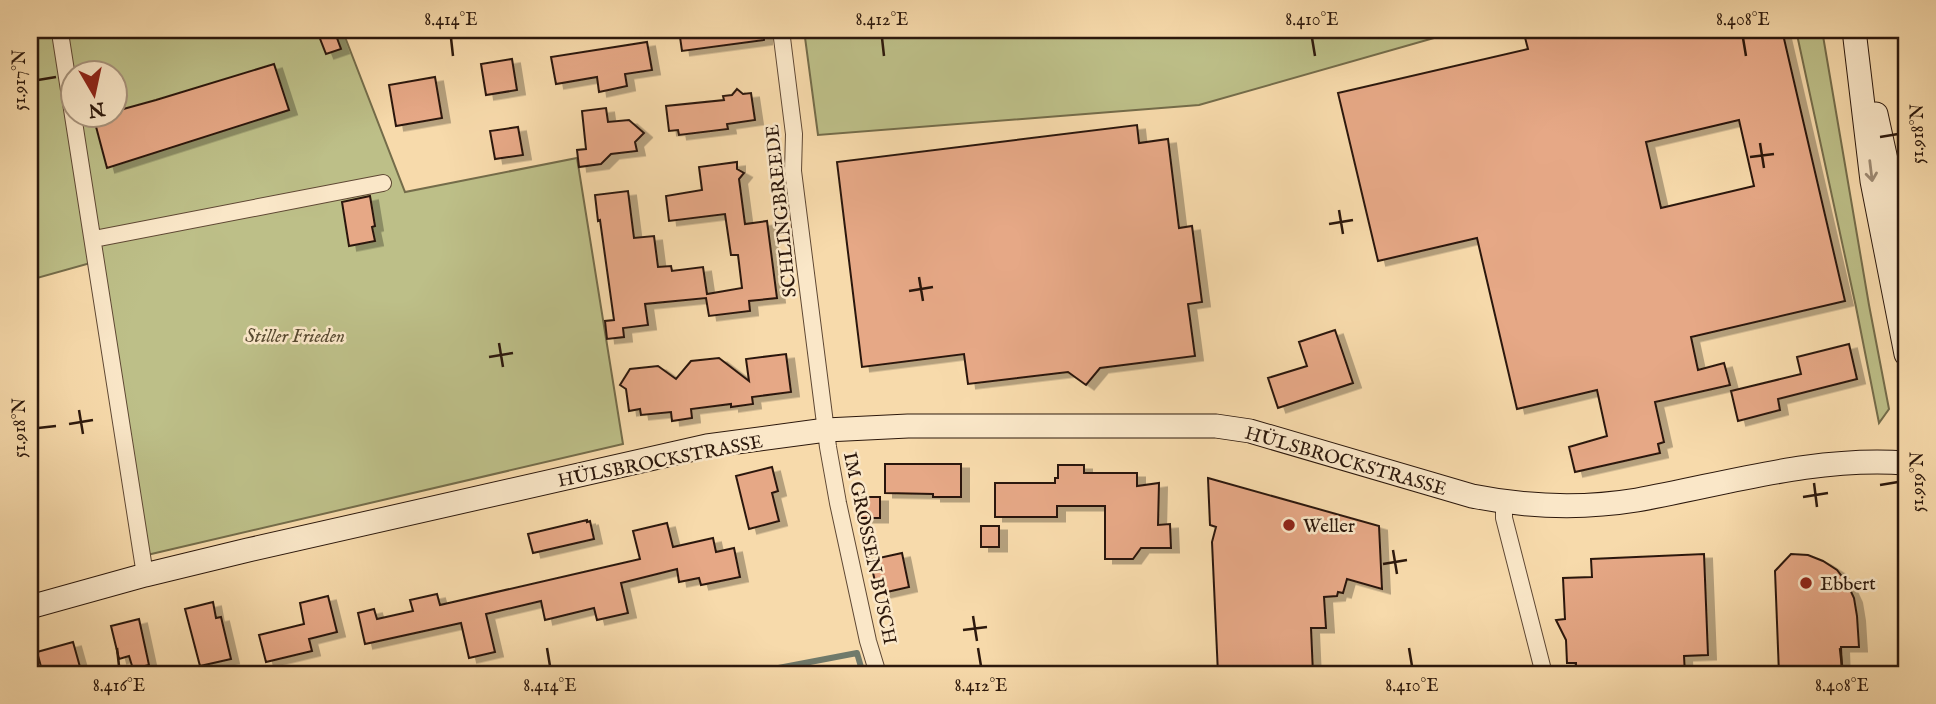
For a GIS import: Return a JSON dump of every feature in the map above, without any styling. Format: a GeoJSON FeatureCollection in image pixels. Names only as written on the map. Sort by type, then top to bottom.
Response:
{"type":"FeatureCollection","features":[{"type":"Feature","properties":{"kind":"street","name":"SCHLINGBREEDE"},"geometry":{"type":"LineString","coordinates":[[781,30],[794,134],[793,171],[825,430]]}},
{"type":"Feature","properties":{"kind":"street"},"geometry":{"type":"LineString","coordinates":[[1855,30],[1886,152],[1906,251]]}},
{"type":"Feature","properties":{"kind":"street"},"geometry":{"type":"LineString","coordinates":[[1855,30],[1872,181],[1906,354]]}},
{"type":"Feature","properties":{"kind":"street"},"geometry":{"type":"LineString","coordinates":[[61,39],[145,575]]}},
{"type":"Feature","properties":{"kind":"street"},"geometry":{"type":"LineString","coordinates":[[94,239],[383,183]]}},
{"type":"Feature","properties":{"kind":"street","name":"HÜLSBROCKSTRASSE"},"geometry":{"type":"LineString","coordinates":[[30,607],[145,575],[707,446],[825,430],[989,425],[1216,426],[1250,431],[1472,496],[1504,503],[1548,506],[1636,500],[1807,467],[1875,461],[1906,463]]}},
{"type":"Feature","properties":{"kind":"street","name":"IM GROSSEN BUSCH"},"geometry":{"type":"LineString","coordinates":[[825,430],[838,503],[868,641],[878,674]]}},
{"type":"Feature","properties":{"kind":"street"},"geometry":{"type":"LineString","coordinates":[[1504,503],[1504,517],[1544,674]]}},
{"type":"Feature","properties":{"kind":"green space","name":"Stiller Frieden"},"geometry":{"type":"Polygon","coordinates":[[[30,30],[367,30],[345,37],[405,192],[577,158],[623,444],[147,555],[101,260],[30,280],[30,30]]]}},
{"type":"Feature","properties":{"kind":"green space"},"geometry":{"type":"Polygon","coordinates":[[[804,30],[1462,30],[1199,105],[818,135],[804,30]]]}},
{"type":"Feature","properties":{"kind":"green space"},"geometry":{"type":"Polygon","coordinates":[[[1796,30],[1822,30],[1889,409],[1879,423],[1856,307],[1796,30]]]}},
{"type":"Feature","properties":{"kind":"building"},"geometry":{"type":"Polygon","coordinates":[[[334,30],[341,49],[326,54],[319,36],[334,30]]]}},
{"type":"Feature","properties":{"kind":"building"},"geometry":{"type":"Polygon","coordinates":[[[679,30],[764,30],[764,40],[682,51],[679,30]]]}},
{"type":"Feature","properties":{"kind":"building"},"geometry":{"type":"Polygon","coordinates":[[[1523,30],[1782,30],[1845,301],[1691,337],[1698,370],[1724,363],[1730,385],[1655,402],[1664,442],[1658,444],[1660,453],[1575,472],[1569,447],[1607,436],[1597,390],[1517,409],[1477,238],[1378,261],[1338,93],[1528,49],[1523,30]],[[1739,120],[1646,142],[1661,208],[1754,186],[1739,120]]]}},
{"type":"Feature","properties":{"kind":"building"},"geometry":{"type":"Polygon","coordinates":[[[647,42],[652,70],[625,74],[627,86],[599,92],[597,77],[556,84],[551,57],[647,42]]]}},
{"type":"Feature","properties":{"kind":"building"},"geometry":{"type":"Polygon","coordinates":[[[512,59],[517,90],[486,95],[481,64],[512,59]]]}},
{"type":"Feature","properties":{"kind":"building"},"geometry":{"type":"Polygon","coordinates":[[[274,64],[289,110],[107,168],[97,130],[130,130],[130,107],[274,64]]]}},
{"type":"Feature","properties":{"kind":"building"},"geometry":{"type":"Polygon","coordinates":[[[435,77],[442,118],[396,126],[389,85],[435,77]]]}},
{"type":"Feature","properties":{"kind":"building"},"geometry":{"type":"Polygon","coordinates":[[[737,89],[743,94],[751,93],[755,120],[727,124],[728,129],[679,135],[678,130],[669,131],[666,106],[724,100],[723,96],[732,95],[737,89]]]}},
{"type":"Feature","properties":{"kind":"building"},"geometry":{"type":"Polygon","coordinates":[[[606,108],[608,122],[629,120],[644,133],[635,142],[637,151],[611,154],[601,164],[579,167],[577,150],[586,149],[582,111],[606,108]]]}},
{"type":"Feature","properties":{"kind":"building"},"geometry":{"type":"Polygon","coordinates":[[[1137,125],[1139,143],[1168,139],[1179,228],[1192,226],[1202,302],[1188,304],[1195,356],[1100,368],[1086,385],[1068,372],[968,384],[964,354],[862,367],[837,162],[1137,125]]]}},
{"type":"Feature","properties":{"kind":"building"},"geometry":{"type":"Polygon","coordinates":[[[518,127],[523,155],[495,159],[490,131],[518,127]]]}},
{"type":"Feature","properties":{"kind":"building"},"geometry":{"type":"Polygon","coordinates":[[[737,162],[737,169],[744,173],[739,179],[745,224],[767,221],[777,298],[749,301],[750,311],[709,316],[706,298],[645,304],[648,325],[623,328],[624,337],[607,339],[605,321],[614,320],[595,195],[628,191],[634,238],[654,236],[658,267],[671,266],[672,271],[703,267],[707,294],[742,288],[738,255],[731,255],[725,214],[669,221],[666,196],[702,190],[699,167],[737,162]]]}},
{"type":"Feature","properties":{"kind":"building"},"geometry":{"type":"Polygon","coordinates":[[[370,196],[375,241],[349,246],[342,202],[370,196]]]}},
{"type":"Feature","properties":{"kind":"building"},"geometry":{"type":"Polygon","coordinates":[[[1335,330],[1353,383],[1278,408],[1268,378],[1307,366],[1299,342],[1335,330]]]}},
{"type":"Feature","properties":{"kind":"building"},"geometry":{"type":"Polygon","coordinates":[[[1849,344],[1857,379],[1778,399],[1780,410],[1738,421],[1731,391],[1801,374],[1797,357],[1849,344]]]}},
{"type":"Feature","properties":{"kind":"building"},"geometry":{"type":"Polygon","coordinates":[[[786,354],[791,392],[752,397],[753,404],[691,409],[692,418],[672,421],[671,412],[641,415],[640,409],[629,411],[626,389],[620,385],[630,369],[658,366],[676,379],[691,361],[719,358],[749,381],[746,359],[786,354]]]}},
{"type":"Feature","properties":{"kind":"building"},"geometry":{"type":"Polygon","coordinates":[[[885,464],[961,464],[961,497],[885,493],[885,464]]]}},
{"type":"Feature","properties":{"kind":"building"},"geometry":{"type":"Polygon","coordinates":[[[1058,465],[1084,465],[1084,473],[1137,473],[1137,486],[1159,483],[1158,525],[1170,524],[1171,548],[1141,548],[1133,559],[1105,559],[1105,506],[1057,506],[1057,517],[995,517],[995,483],[1055,483],[1055,478],[1058,478],[1058,465]]]}},
{"type":"Feature","properties":{"kind":"building"},"geometry":{"type":"Polygon","coordinates":[[[772,467],[778,491],[772,493],[779,521],[749,529],[736,476],[772,467]]]}},
{"type":"Feature","properties":{"kind":"building"},"geometry":{"type":"Polygon","coordinates":[[[1208,478],[1379,526],[1382,589],[1347,579],[1343,593],[1324,597],[1326,628],[1311,628],[1313,674],[1218,674],[1212,542],[1216,527],[1210,525],[1208,478]]]}},
{"type":"Feature","properties":{"kind":"building"},"geometry":{"type":"Polygon","coordinates":[[[861,497],[880,497],[880,518],[861,518],[861,497]]]}},
{"type":"Feature","properties":{"kind":"building"},"geometry":{"type":"Polygon","coordinates":[[[590,521],[594,539],[533,553],[528,534],[590,521]]]}},
{"type":"Feature","properties":{"kind":"building"},"geometry":{"type":"Polygon","coordinates":[[[667,523],[673,547],[713,538],[716,552],[734,548],[740,577],[701,585],[699,578],[679,582],[677,569],[621,583],[628,613],[597,620],[594,608],[545,620],[541,601],[486,614],[495,652],[469,658],[461,623],[365,644],[358,613],[374,609],[377,619],[413,611],[410,600],[437,594],[440,605],[640,559],[633,531],[667,523]]]}},
{"type":"Feature","properties":{"kind":"building"},"geometry":{"type":"Polygon","coordinates":[[[981,526],[999,526],[999,547],[981,547],[981,526]]]}},
{"type":"Feature","properties":{"kind":"building"},"geometry":{"type":"Polygon","coordinates":[[[902,553],[909,587],[878,594],[870,560],[902,553]]]}},
{"type":"Feature","properties":{"kind":"building"},"geometry":{"type":"Polygon","coordinates":[[[1704,554],[1708,655],[1684,656],[1685,674],[1576,674],[1576,663],[1567,663],[1566,640],[1556,620],[1565,619],[1563,578],[1592,577],[1591,559],[1704,554]]]}},
{"type":"Feature","properties":{"kind":"building"},"geometry":{"type":"Polygon","coordinates":[[[1791,554],[1808,555],[1837,570],[1854,598],[1859,647],[1841,647],[1842,674],[1779,674],[1775,571],[1791,554]]]}},
{"type":"Feature","properties":{"kind":"building"},"geometry":{"type":"Polygon","coordinates":[[[328,596],[337,632],[309,639],[312,651],[266,662],[259,635],[304,624],[300,603],[328,596]]]}},
{"type":"Feature","properties":{"kind":"building"},"geometry":{"type":"Polygon","coordinates":[[[213,602],[216,618],[221,617],[231,659],[200,666],[185,609],[213,602]]]}},
{"type":"Feature","properties":{"kind":"building"},"geometry":{"type":"Polygon","coordinates":[[[139,619],[149,665],[133,669],[129,656],[119,659],[111,626],[139,619]]]}},
{"type":"Feature","properties":{"kind":"building"},"geometry":{"type":"Polygon","coordinates":[[[73,642],[82,674],[43,674],[37,652],[73,642]]]}},
{"type":"Feature","properties":{"kind":"waterway"},"geometry":{"type":"LineString","coordinates":[[757,674],[857,653],[863,674]]}},
{"type":"Feature","properties":{"kind":"place","name":"Weller"},"geometry":{"type":"Point","coordinates":[1289,525]}},
{"type":"Feature","properties":{"kind":"place","name":"Ebbert"},"geometry":{"type":"Point","coordinates":[1806,583]}}]}
